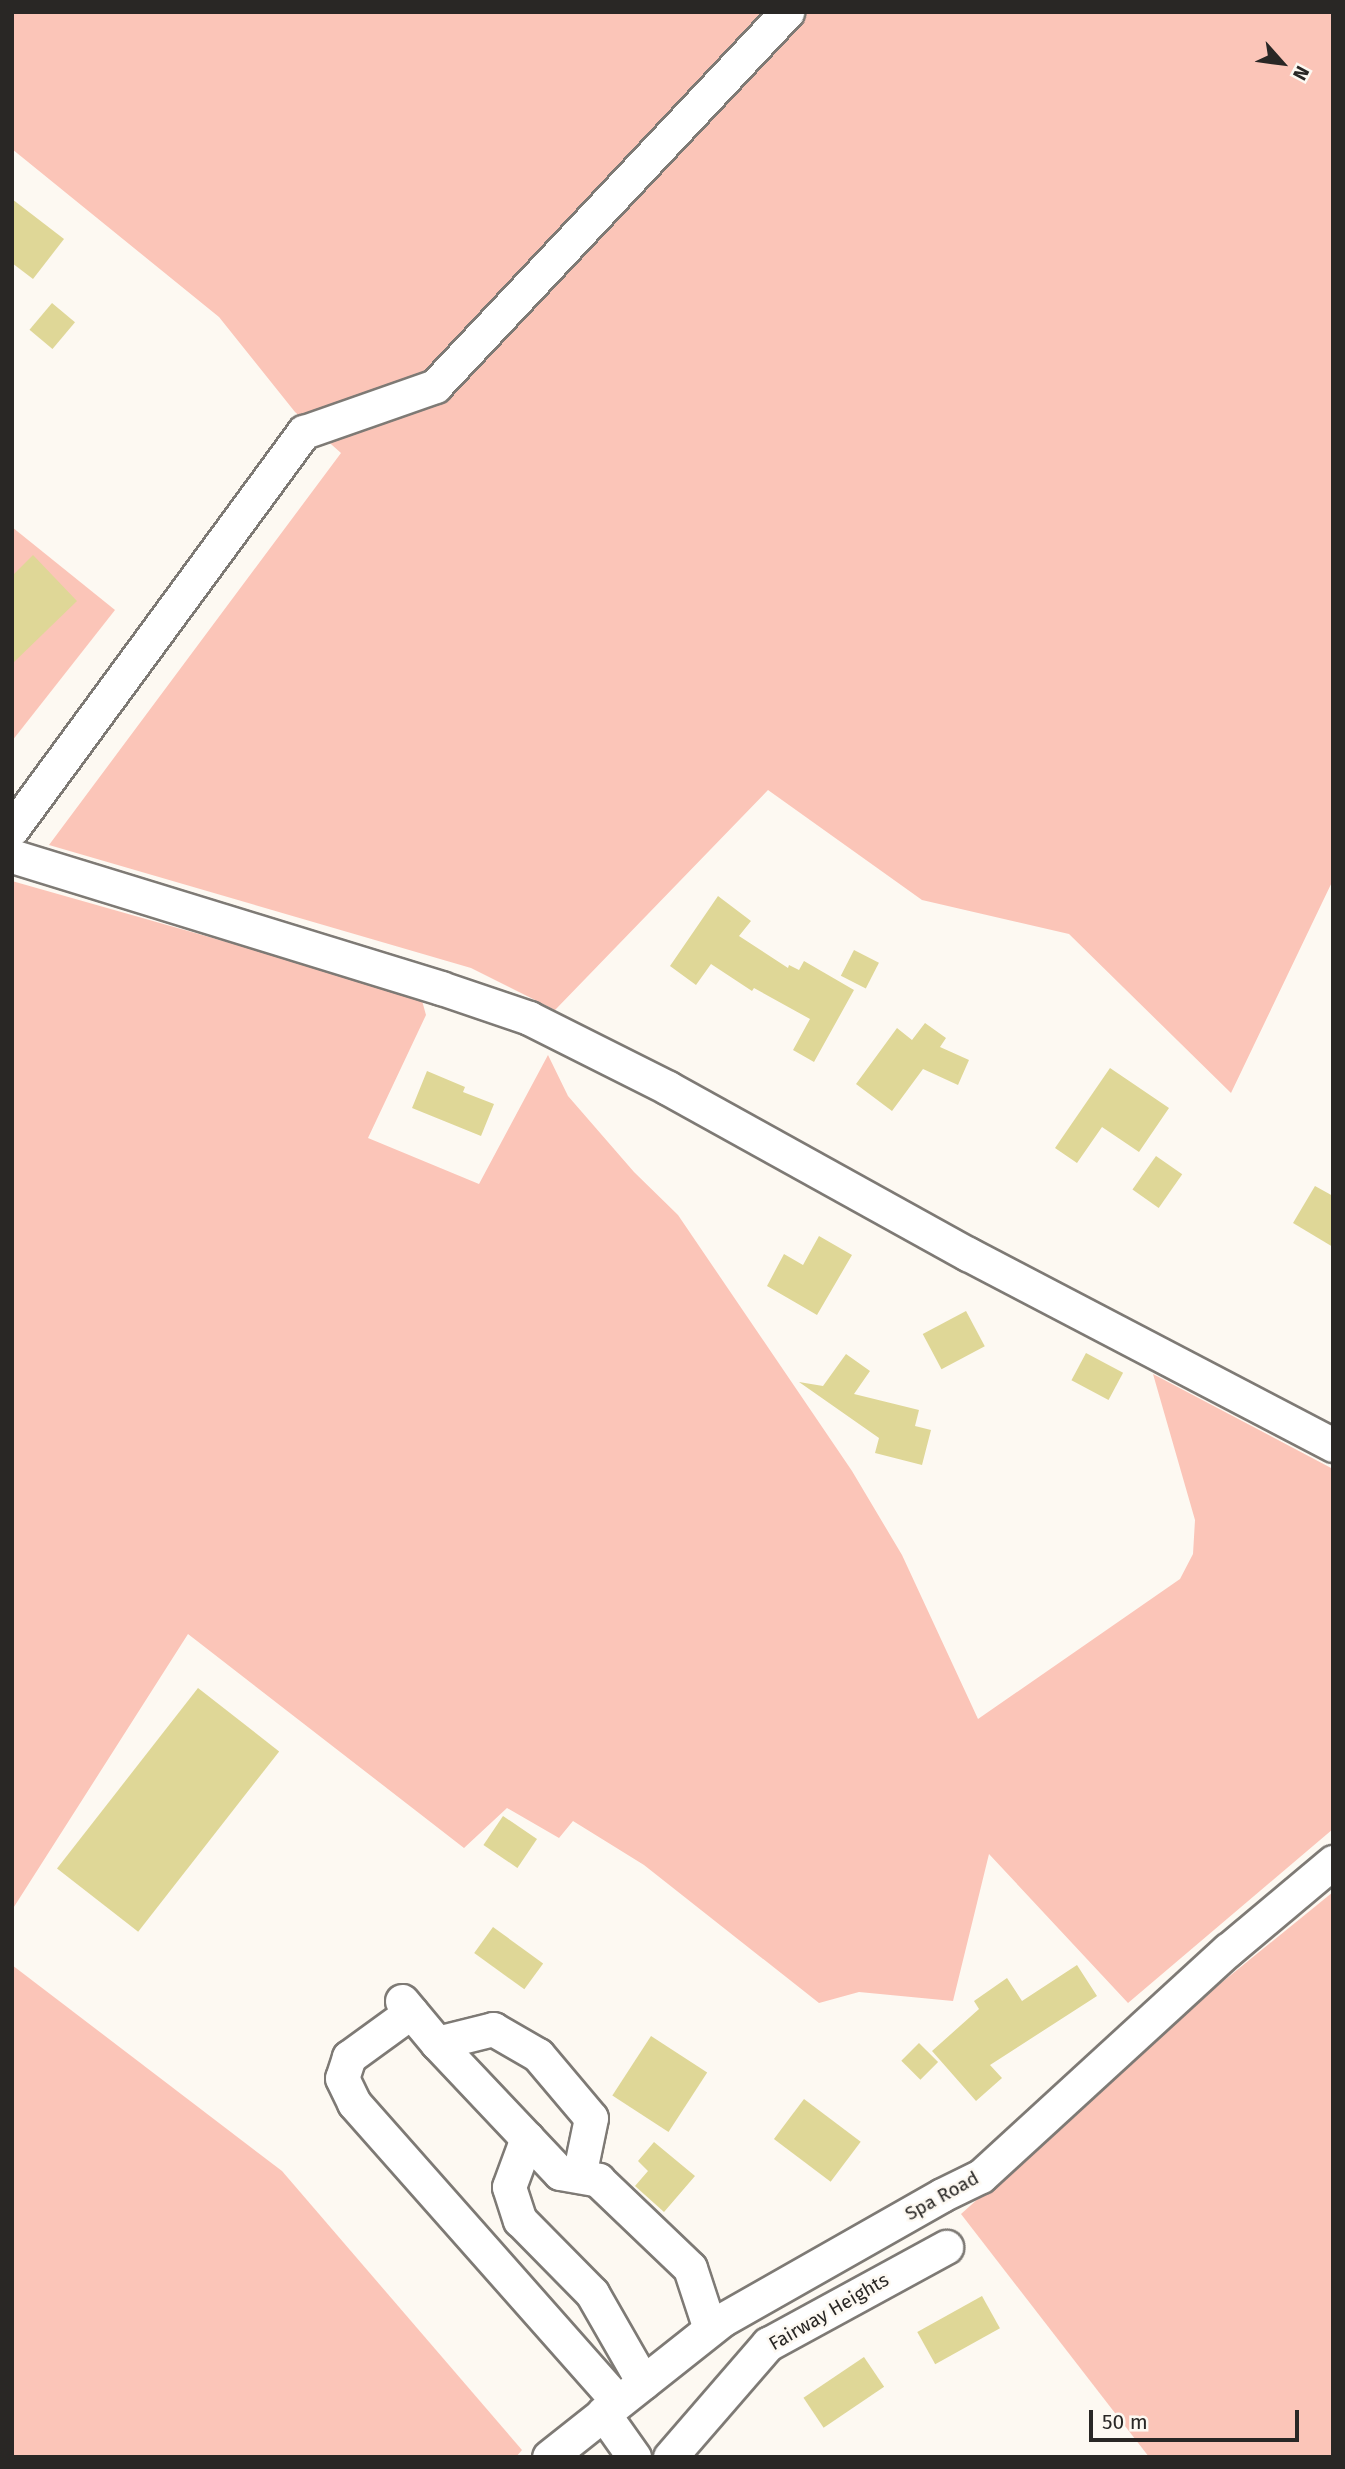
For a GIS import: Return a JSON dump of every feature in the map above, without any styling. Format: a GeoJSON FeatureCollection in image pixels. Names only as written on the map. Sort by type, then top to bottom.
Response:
{"type":"FeatureCollection","features":[{"type":"Feature","properties":{"kind":"street"},"geometry":{"type":"LineString","coordinates":[[12,829],[304,432],[435,386],[787,12]]}},
{"type":"Feature","properties":{"kind":"street"},"geometry":{"type":"LineString","coordinates":[[12,856],[442,988],[529,1018],[668,1088],[968,1254],[1333,1445]]}},
{"type":"Feature","properties":{"kind":"street","name":"Spa Road"},"geometry":{"type":"LineString","coordinates":[[548,2457],[710,2329],[942,2195],[981,2176],[1228,1950],[1333,1862]]}},
{"type":"Feature","properties":{"kind":"street"},"geometry":{"type":"LineString","coordinates":[[621,2398],[354,2103],[342,2078],[349,2057],[407,2006],[437,2043],[560,2173],[598,2180],[690,2268],[710,2329]]}},
{"type":"Feature","properties":{"kind":"street"},"geometry":{"type":"LineString","coordinates":[[437,2043],[493,2029],[538,2056],[591,2118],[579,2176]]}},
{"type":"Feature","properties":{"kind":"street"},"geometry":{"type":"LineString","coordinates":[[527,2138],[509,2187],[520,2220],[592,2293],[634,2457]]}},
{"type":"Feature","properties":{"kind":"street","name":"Fairway Heights"},"geometry":{"type":"LineString","coordinates":[[670,2457],[768,2343],[946,2247]]}},
{"type":"Feature","properties":{"kind":"shaded area"},"geometry":{"type":"Polygon","coordinates":[[[12,12],[1333,12],[1333,880],[1231,1093],[1069,934],[922,900],[768,790],[555,1010],[471,968],[49,845],[341,453],[295,412],[219,317],[12,149],[12,12]]]}},
{"type":"Feature","properties":{"kind":"shaded area"},"geometry":{"type":"Polygon","coordinates":[[[12,527],[115,610],[12,741],[12,527]]]}},
{"type":"Feature","properties":{"kind":"shaded area"},"geometry":{"type":"Polygon","coordinates":[[[12,881],[421,997],[426,1015],[368,1138],[479,1184],[548,1055],[568,1096],[634,1172],[678,1215],[852,1471],[902,1555],[978,1719],[1180,1579],[1193,1554],[1195,1520],[1153,1374],[1333,1469],[1333,1829],[1128,2003],[989,1854],[953,2001],[859,1992],[819,2003],[644,1865],[573,1821],[559,1838],[507,1808],[464,1848],[188,1634],[12,1910],[12,881]]]}},
{"type":"Feature","properties":{"kind":"shaded area"},"geometry":{"type":"Polygon","coordinates":[[[1333,1892],[1333,2457],[1149,2457],[961,2214],[1205,1996],[1333,1892]]]}},
{"type":"Feature","properties":{"kind":"shaded area"},"geometry":{"type":"Polygon","coordinates":[[[12,1965],[282,2171],[522,2450],[516,2457],[12,2457],[12,1965]]]}},
{"type":"Feature","properties":{"kind":"building"},"geometry":{"type":"Polygon","coordinates":[[[12,199],[64,239],[33,279],[12,263],[12,199]]]}},
{"type":"Feature","properties":{"kind":"building"},"geometry":{"type":"Polygon","coordinates":[[[52,303],[75,322],[52,349],[30,330],[52,303]]]}},
{"type":"Feature","properties":{"kind":"building"},"geometry":{"type":"Polygon","coordinates":[[[33,555],[77,601],[12,664],[12,576],[33,555]]]}},
{"type":"Feature","properties":{"kind":"building"},"geometry":{"type":"Polygon","coordinates":[[[718,896],[751,921],[739,936],[788,968],[789,965],[799,970],[804,961],[854,990],[814,1062],[793,1050],[810,1019],[754,988],[752,991],[711,964],[696,985],[670,966],[718,896]]]}},
{"type":"Feature","properties":{"kind":"building"},"geometry":{"type":"Polygon","coordinates":[[[854,950],[879,963],[866,989],[841,976],[854,950]]]}},
{"type":"Feature","properties":{"kind":"building"},"geometry":{"type":"Polygon","coordinates":[[[925,1023],[946,1038],[940,1047],[969,1060],[958,1085],[923,1069],[892,1111],[856,1084],[897,1028],[912,1040],[925,1023]]]}},
{"type":"Feature","properties":{"kind":"building"},"geometry":{"type":"Polygon","coordinates":[[[1110,1068],[1169,1108],[1139,1152],[1102,1127],[1077,1163],[1055,1148],[1110,1068]]]}},
{"type":"Feature","properties":{"kind":"building"},"geometry":{"type":"Polygon","coordinates":[[[427,1071],[465,1087],[463,1092],[494,1104],[481,1136],[412,1108],[427,1071]]]}},
{"type":"Feature","properties":{"kind":"building"},"geometry":{"type":"Polygon","coordinates":[[[1156,1156],[1182,1174],[1159,1208],[1132,1190],[1156,1156]]]}},
{"type":"Feature","properties":{"kind":"building"},"geometry":{"type":"Polygon","coordinates":[[[1315,1186],[1333,1196],[1333,1247],[1293,1223],[1315,1186]]]}},
{"type":"Feature","properties":{"kind":"building"},"geometry":{"type":"Polygon","coordinates":[[[819,1236],[852,1255],[817,1315],[767,1286],[784,1254],[803,1265],[819,1236]]]}},
{"type":"Feature","properties":{"kind":"building"},"geometry":{"type":"Polygon","coordinates":[[[966,1311],[985,1346],[942,1369],[923,1334],[966,1311]]]}},
{"type":"Feature","properties":{"kind":"building"},"geometry":{"type":"Polygon","coordinates":[[[1086,1353],[1123,1373],[1109,1400],[1071,1380],[1086,1353]]]}},
{"type":"Feature","properties":{"kind":"building"},"geometry":{"type":"Polygon","coordinates":[[[846,1354],[870,1371],[854,1394],[919,1410],[915,1426],[931,1430],[922,1465],[875,1453],[879,1438],[799,1382],[823,1386],[846,1354]]]}},
{"type":"Feature","properties":{"kind":"building"},"geometry":{"type":"Polygon","coordinates":[[[198,1688],[279,1751],[138,1932],[57,1868],[198,1688]]]}},
{"type":"Feature","properties":{"kind":"building"},"geometry":{"type":"Polygon","coordinates":[[[503,1816],[537,1839],[517,1868],[483,1845],[503,1816]]]}},
{"type":"Feature","properties":{"kind":"building"},"geometry":{"type":"Polygon","coordinates":[[[493,1927],[543,1963],[524,1989],[474,1953],[493,1927]]]}},
{"type":"Feature","properties":{"kind":"building"},"geometry":{"type":"Polygon","coordinates":[[[1077,1965],[1097,1996],[990,2065],[1002,2078],[976,2101],[932,2051],[979,2009],[974,2001],[1007,1978],[1022,2001],[1077,1965]]]}},
{"type":"Feature","properties":{"kind":"building"},"geometry":{"type":"Polygon","coordinates":[[[651,2036],[707,2072],[669,2132],[612,2096],[651,2036]]]}},
{"type":"Feature","properties":{"kind":"building"},"geometry":{"type":"Polygon","coordinates":[[[919,2043],[938,2062],[920,2080],[901,2061],[919,2043]]]}},
{"type":"Feature","properties":{"kind":"building"},"geometry":{"type":"Polygon","coordinates":[[[804,2099],[861,2142],[831,2182],[774,2139],[804,2099]]]}},
{"type":"Feature","properties":{"kind":"building"},"geometry":{"type":"Polygon","coordinates":[[[654,2142],[695,2176],[664,2212],[635,2186],[648,2171],[638,2161],[654,2142]]]}},
{"type":"Feature","properties":{"kind":"building"},"geometry":{"type":"Polygon","coordinates":[[[982,2296],[1000,2328],[935,2364],[917,2332],[982,2296]]]}},
{"type":"Feature","properties":{"kind":"building"},"geometry":{"type":"Polygon","coordinates":[[[864,2357],[884,2387],[824,2428],[803,2398],[864,2357]]]}}]}
